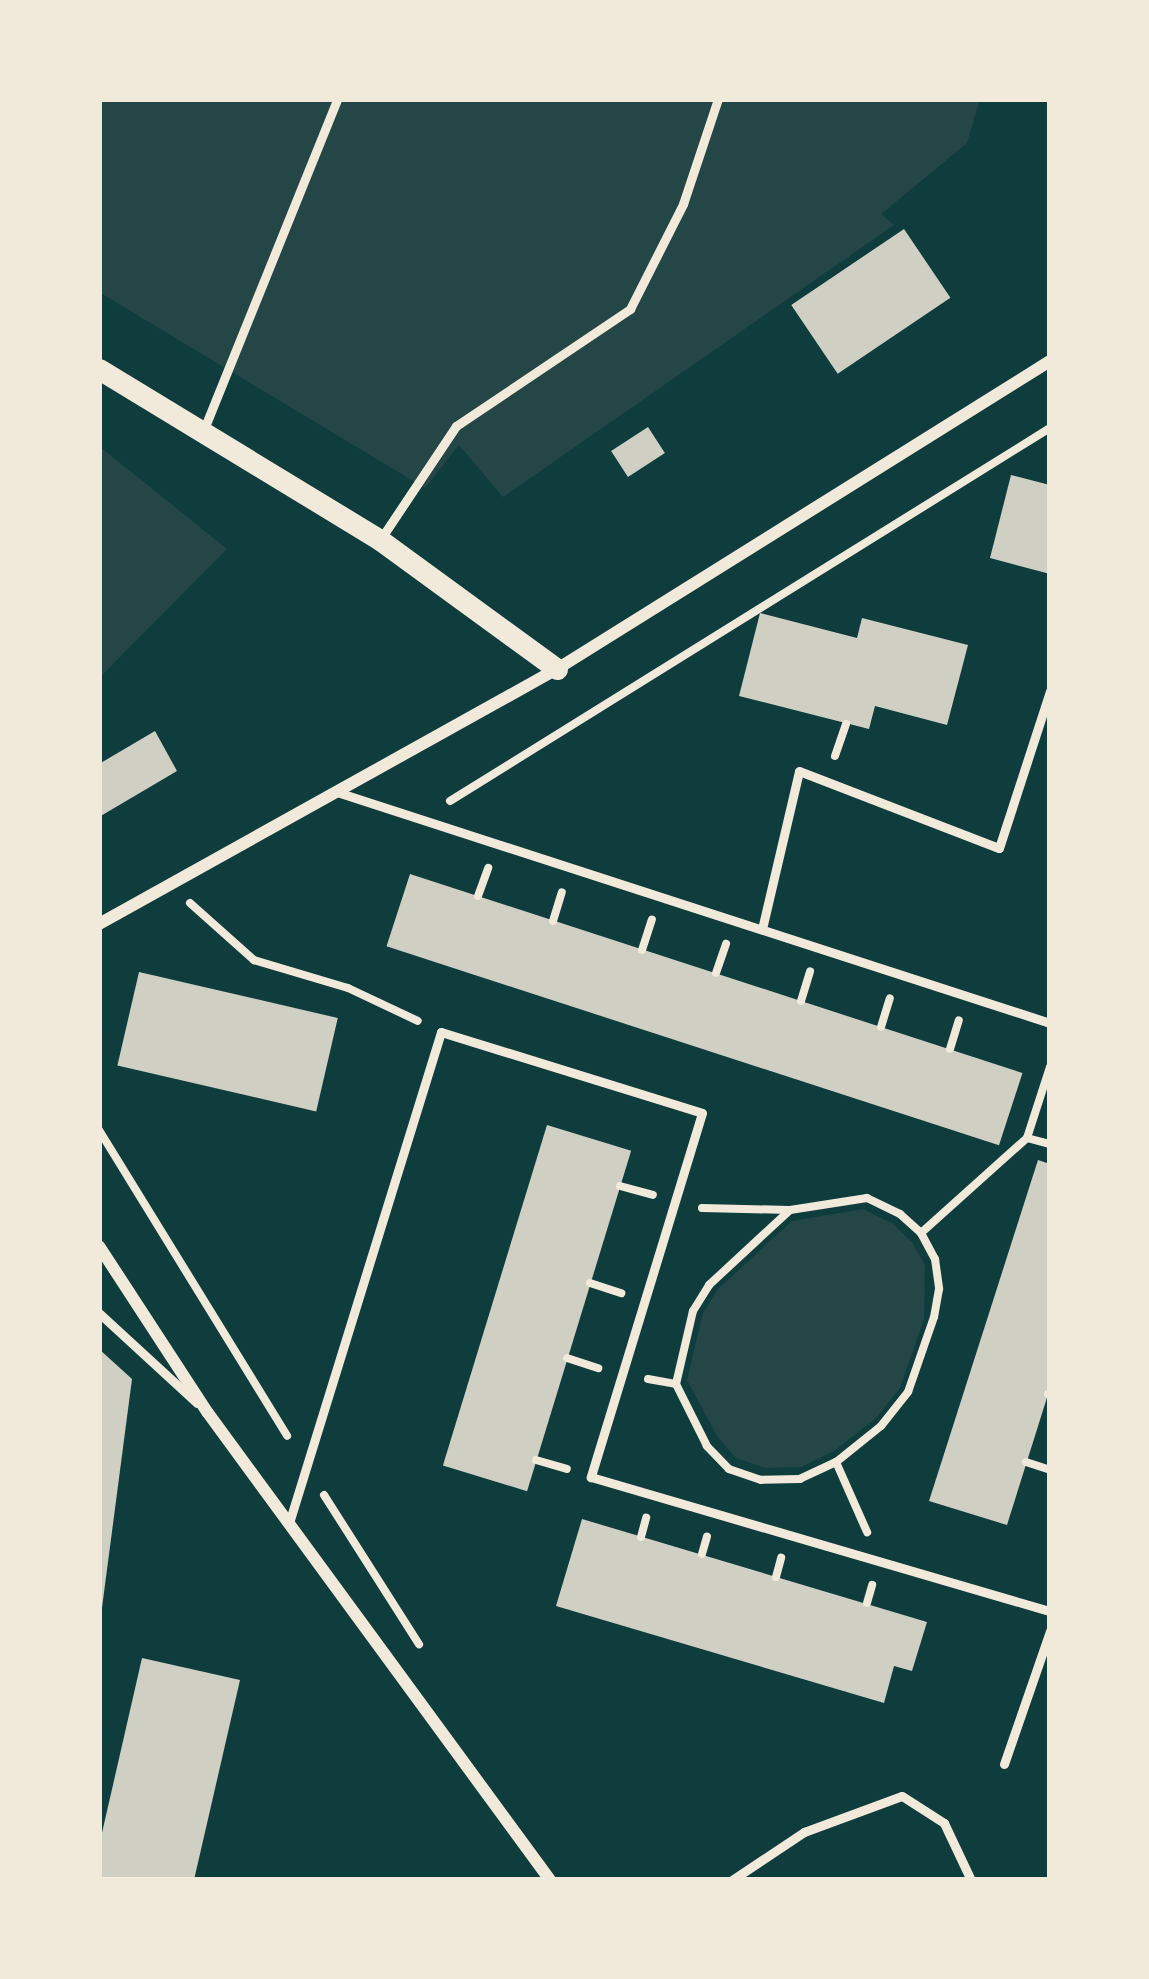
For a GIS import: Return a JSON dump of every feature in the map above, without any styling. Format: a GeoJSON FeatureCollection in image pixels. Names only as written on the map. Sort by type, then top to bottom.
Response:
{"type":"FeatureCollection","features":[{"type":"Feature","properties":{"kind":"street"},"geometry":{"type":"LineString","coordinates":[[99,924],[556,669],[1050,361]]}},
{"type":"Feature","properties":{"kind":"street"},"geometry":{"type":"LineString","coordinates":[[99,369],[380,540],[556,669]]}},
{"type":"Feature","properties":{"kind":"street"},"geometry":{"type":"LineString","coordinates":[[99,1246],[208,1413],[550,1880]]}},
{"type":"Feature","properties":{"kind":"lane"},"geometry":{"type":"LineString","coordinates":[[204,429],[337,99]]}},
{"type":"Feature","properties":{"kind":"lane"},"geometry":{"type":"LineString","coordinates":[[380,540],[455,426],[630,309],[682,205],[718,99]]}},
{"type":"Feature","properties":{"kind":"lane"},"geometry":{"type":"LineString","coordinates":[[762,928],[800,771],[999,848],[1050,691]]}},
{"type":"Feature","properties":{"kind":"lane"},"geometry":{"type":"LineString","coordinates":[[340,793],[1050,1023]]}},
{"type":"Feature","properties":{"kind":"lane"},"geometry":{"type":"LineString","coordinates":[[289,1523],[440,1032],[702,1113],[591,1477],[1050,1611]]}},
{"type":"Feature","properties":{"kind":"lane"},"geometry":{"type":"LineString","coordinates":[[99,1313],[208,1413]]}},
{"type":"Feature","properties":{"kind":"lane"},"geometry":{"type":"LineString","coordinates":[[1004,1764],[1050,1631]]}},
{"type":"Feature","properties":{"kind":"lane"},"geometry":{"type":"LineString","coordinates":[[731,1880],[804,1832],[902,1796],[944,1823],[971,1880]]}},
{"type":"Feature","properties":{"kind":"path"},"geometry":{"type":"LineString","coordinates":[[421,820],[1050,428]]}},
{"type":"Feature","properties":{"kind":"path"},"geometry":{"type":"LineString","coordinates":[[187,900],[254,960],[348,988],[440,1032]]}},
{"type":"Feature","properties":{"kind":"path"},"geometry":{"type":"LineString","coordinates":[[921,1233],[1027,1138],[1050,1067]]}},
{"type":"Feature","properties":{"kind":"path"},"geometry":{"type":"LineString","coordinates":[[99,1130],[421,1647]]}},
{"type":"Feature","properties":{"kind":"path"},"geometry":{"type":"LineString","coordinates":[[1027,1138],[1050,1144]]}},
{"type":"Feature","properties":{"kind":"path"},"geometry":{"type":"LineString","coordinates":[[675,1202],[717,1211],[790,1210],[867,1198],[900,1214],[921,1233],[935,1259],[939,1289],[924,1359],[908,1392],[881,1426],[836,1462],[800,1479],[760,1480],[729,1469],[707,1445],[676,1384],[693,1311],[709,1286],[790,1210]]}},
{"type":"Feature","properties":{"kind":"path"},"geometry":{"type":"LineString","coordinates":[[836,1462],[880,1561]]}},
{"type":"Feature","properties":{"kind":"path"},"geometry":{"type":"LineString","coordinates":[[1026,1462],[1050,1470]]}},
{"type":"Feature","properties":{"kind":"shaded area"},"geometry":{"type":"Polygon","coordinates":[[[99,99],[980,99],[967,143],[881,214],[894,225],[503,497],[459,445],[425,488],[99,292],[99,99]]]}},
{"type":"Feature","properties":{"kind":"shaded area"},"geometry":{"type":"Polygon","coordinates":[[[99,446],[227,549],[99,678],[99,446]]]}},
{"type":"Feature","properties":{"kind":"shaded area"},"geometry":{"type":"Polygon","coordinates":[[[863,1209],[893,1224],[912,1242],[925,1265],[924,1319],[900,1388],[876,1418],[834,1451],[801,1467],[765,1468],[736,1458],[717,1436],[687,1380],[703,1313],[718,1289],[792,1221],[863,1209]]]}},
{"type":"Feature","properties":{"kind":"building"},"geometry":{"type":"Polygon","coordinates":[[[904,229],[950,298],[838,374],[791,305],[904,229]]]}},
{"type":"Feature","properties":{"kind":"building"},"geometry":{"type":"Polygon","coordinates":[[[648,427],[665,453],[628,477],[611,451],[648,427]]]}},
{"type":"Feature","properties":{"kind":"building"},"geometry":{"type":"Polygon","coordinates":[[[1011,475],[1050,485],[1050,574],[990,558],[1011,475]]]}},
{"type":"Feature","properties":{"kind":"building"},"geometry":{"type":"Polygon","coordinates":[[[760,613],[857,638],[862,618],[968,645],[947,725],[875,706],[869,729],[739,696],[760,613]]]}},
{"type":"Feature","properties":{"kind":"building"},"geometry":{"type":"Polygon","coordinates":[[[155,731],[177,771],[99,817],[99,764],[155,731]]]}},
{"type":"Feature","properties":{"kind":"building"},"geometry":{"type":"Polygon","coordinates":[[[410,874],[1022,1073],[999,1145],[387,946],[410,874]]]}},
{"type":"Feature","properties":{"kind":"building"},"geometry":{"type":"Polygon","coordinates":[[[139,972],[338,1018],[316,1111],[117,1066],[139,972]]]}},
{"type":"Feature","properties":{"kind":"building"},"geometry":{"type":"Polygon","coordinates":[[[547,1125],[631,1151],[527,1491],[443,1465],[547,1125]]]}},
{"type":"Feature","properties":{"kind":"building"},"geometry":{"type":"Polygon","coordinates":[[[1038,1160],[1050,1164],[1050,1388],[1007,1525],[929,1501],[1038,1160]]]}},
{"type":"Feature","properties":{"kind":"building"},"geometry":{"type":"Polygon","coordinates":[[[99,1349],[132,1379],[100,1623],[99,1623],[99,1349]]]}},
{"type":"Feature","properties":{"kind":"building"},"geometry":{"type":"Polygon","coordinates":[[[582,1519],[927,1622],[912,1671],[894,1666],[884,1703],[556,1606],[582,1519]]]}},
{"type":"Feature","properties":{"kind":"building"},"geometry":{"type":"Polygon","coordinates":[[[142,1658],[240,1680],[194,1880],[99,1880],[99,1846],[142,1658]]]}}]}
